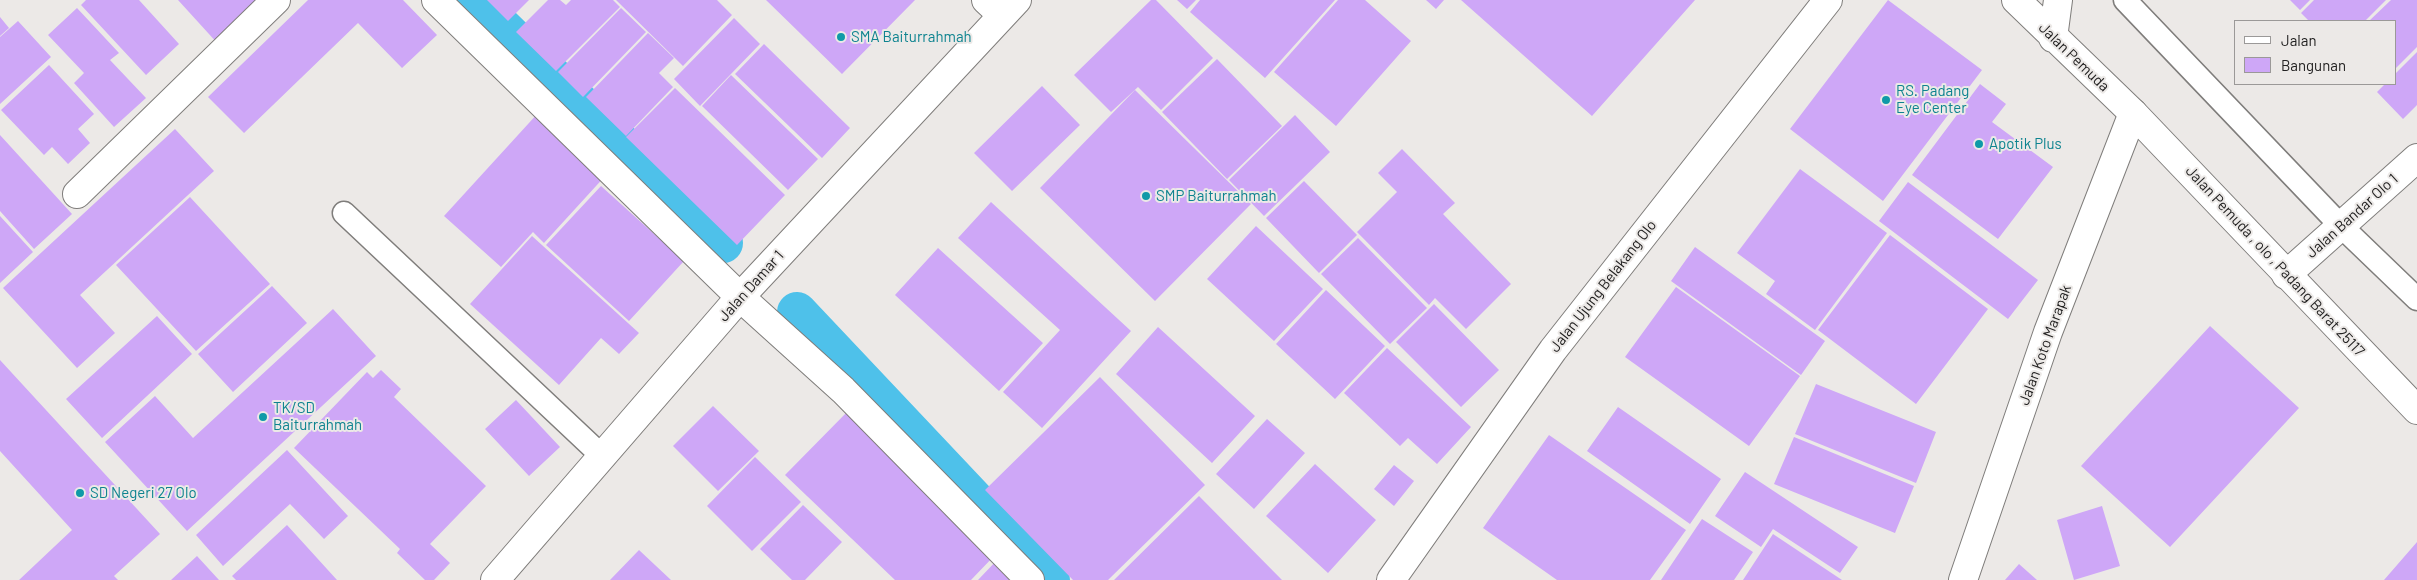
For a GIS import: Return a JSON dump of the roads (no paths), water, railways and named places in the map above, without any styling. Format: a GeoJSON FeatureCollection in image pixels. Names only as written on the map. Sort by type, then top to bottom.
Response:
{"type":"FeatureCollection","features":[{"type":"Feature","properties":{"kind":"street"},"geometry":{"type":"LineString","coordinates":[[77,194],[276,0]]}},
{"type":"Feature","properties":{"kind":"street"},"geometry":{"type":"LineString","coordinates":[[436,0],[843,390],[1030,580]]}},
{"type":"Feature","properties":{"kind":"street","name":"Jalan Ujung Belakang Olo"},"geometry":{"type":"LineString","coordinates":[[1391,580],[1552,350],[1828,0]]}},
{"type":"Feature","properties":{"kind":"street","name":"Jalan Pemuda"},"geometry":{"type":"LineString","coordinates":[[2016,0],[2133,113]]}},
{"type":"Feature","properties":{"kind":"street"},"geometry":{"type":"LineString","coordinates":[[2054,38],[2058,0]]}},
{"type":"Feature","properties":{"kind":"street","name":"Jalan Damar 1"},"geometry":{"type":"LineString","coordinates":[[495,580],[742,294],[1002,5]]}},
{"type":"Feature","properties":{"kind":"street","name":"Jalan Pemuda , olo , Padang Barat 25117"},"geometry":{"type":"LineString","coordinates":[[2133,113],[2417,410]]}},
{"type":"Feature","properties":{"kind":"street","name":"Jalan Koto Marapak"},"geometry":{"type":"LineString","coordinates":[[1963,580],[2048,332],[2133,113]]}},
{"type":"Feature","properties":{"kind":"street","name":"Jalan Bandar Olo 1"},"geometry":{"type":"LineString","coordinates":[[2286,275],[2417,158]]}},
{"type":"Feature","properties":{"kind":"lane"},"geometry":{"type":"LineString","coordinates":[[2125,0],[2341,226],[2417,299]]}},
{"type":"Feature","properties":{"kind":"lane"},"geometry":{"type":"LineString","coordinates":[[344,214],[602,456]]}},
{"type":"Feature","properties":{"kind":"waterway"},"geometry":{"type":"LineString","coordinates":[[474,0],[723,243]]}},
{"type":"Feature","properties":{"kind":"waterway"},"geometry":{"type":"LineString","coordinates":[[797,312],[1050,580]]}},
{"type":"Feature","properties":{"kind":"place","name":"SMA Baiturrahmah"},"geometry":{"type":"Point","coordinates":[841,37]}},
{"type":"Feature","properties":{"kind":"place","name":"RS. Padang Eye Center"},"geometry":{"type":"Point","coordinates":[1886,100]}},
{"type":"Feature","properties":{"kind":"place","name":"Apotik Plus"},"geometry":{"type":"Point","coordinates":[1979,144]}},
{"type":"Feature","properties":{"kind":"place","name":"SMP Baiturrahmah"},"geometry":{"type":"Point","coordinates":[1146,196]}},
{"type":"Feature","properties":{"kind":"place","name":"TK/SD Baiturrahmah"},"geometry":{"type":"Point","coordinates":[263,417]}},
{"type":"Feature","properties":{"kind":"place","name":"SD Negeri 27 Olo"},"geometry":{"type":"Point","coordinates":[80,493]}}]}
